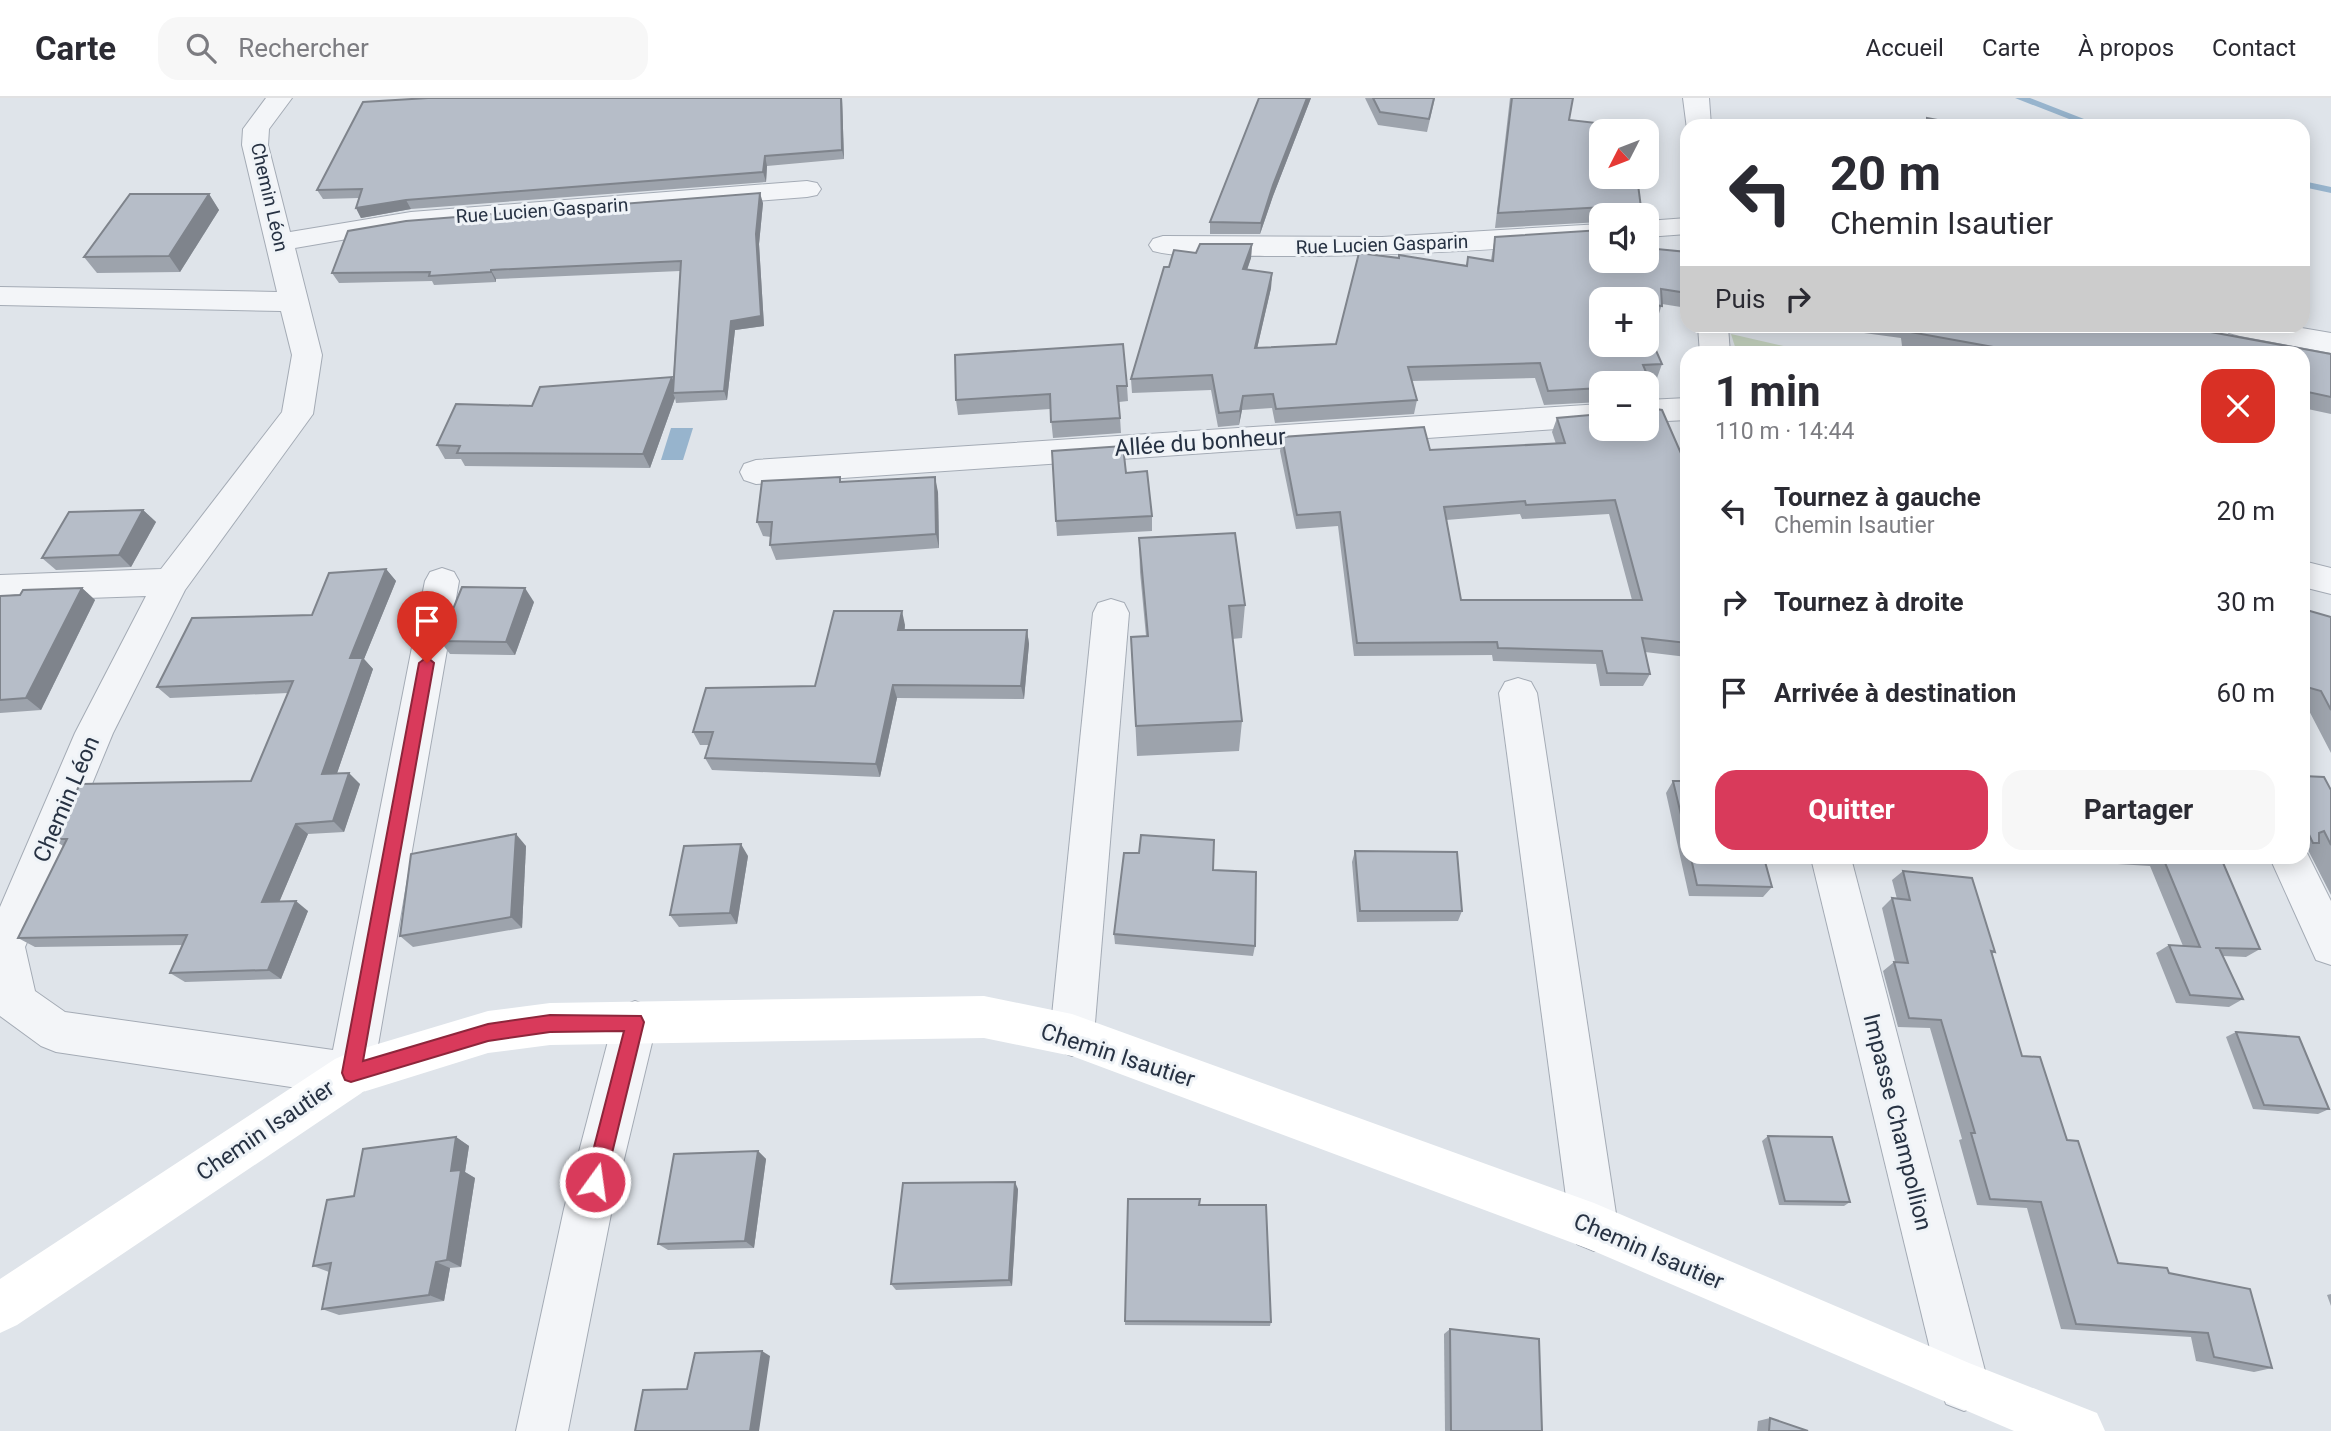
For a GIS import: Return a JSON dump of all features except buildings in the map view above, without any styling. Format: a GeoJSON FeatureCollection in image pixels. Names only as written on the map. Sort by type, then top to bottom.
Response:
{"type":"FeatureCollection","features":[{"type":"Feature","properties":{"kind":"main road","name":"Chemin Isautier"},"geometry":{"type":"LineString","coordinates":[[0,1308],[351,1073],[488,1032],[550,1024],[984,1017],[1072,1035],[1594,1227],[1964,1386],[2079,1431]]}},
{"type":"Feature","properties":{"kind":"street","name":"Chemin Léon"},"geometry":{"type":"LineString","coordinates":[[279,98],[256,129],[255,145],[307,355],[297,414],[170,582],[94,733],[4,947],[16,1003],[56,1031],[351,1073]]}},
{"type":"Feature","properties":{"kind":"street"},"geometry":{"type":"LineString","coordinates":[[1696,98],[1698,119]]}},
{"type":"Feature","properties":{"kind":"street","name":"Rue Lucien Gasparin"},"geometry":{"type":"LineString","coordinates":[[279,242],[411,220],[807,189]]}},
{"type":"Feature","properties":{"kind":"street"},"geometry":{"type":"LineString","coordinates":[[1659,228],[1680,227]]}},
{"type":"Feature","properties":{"kind":"street","name":"Rue Lucien Gasparin"},"geometry":{"type":"LineString","coordinates":[[1164,245],[1253,248],[1353,246],[1589,234]]}},
{"type":"Feature","properties":{"kind":"street"},"geometry":{"type":"LineString","coordinates":[[0,296],[295,302]]}},
{"type":"Feature","properties":{"kind":"street"},"geometry":{"type":"LineString","coordinates":[[2277,333],[2331,343]]}},
{"type":"Feature","properties":{"kind":"street"},"geometry":{"type":"LineString","coordinates":[[1659,410],[1680,409]]}},
{"type":"Feature","properties":{"kind":"street","name":"Allée du bonheur"},"geometry":{"type":"LineString","coordinates":[[756,472],[1589,416]]}},
{"type":"Feature","properties":{"kind":"street"},"geometry":{"type":"LineString","coordinates":[[2310,576],[2331,581]]}},
{"type":"Feature","properties":{"kind":"street"},"geometry":{"type":"LineString","coordinates":[[351,1073],[442,581]]}},
{"type":"Feature","properties":{"kind":"street"},"geometry":{"type":"LineString","coordinates":[[0,588],[170,582]]}},
{"type":"Feature","properties":{"kind":"street"},"geometry":{"type":"LineString","coordinates":[[1072,1035],[1111,613]]}},
{"type":"Feature","properties":{"kind":"street"},"geometry":{"type":"LineString","coordinates":[[1518,693],[1594,1227]]}},
{"type":"Feature","properties":{"kind":"street","name":"Impasse Champollion"},"geometry":{"type":"LineString","coordinates":[[1833,864],[1964,1386]]}},
{"type":"Feature","properties":{"kind":"street"},"geometry":{"type":"LineString","coordinates":[[2293,864],[2331,946]]}},
{"type":"Feature","properties":{"kind":"street"},"geometry":{"type":"LineString","coordinates":[[542,1431],[589,1209],[635,1022]]}},
{"type":"Feature","properties":{"kind":"green space"},"geometry":{"type":"Polygon","coordinates":[[[1731,334],[1783,346],[1735,346],[1731,334]]]}},
{"type":"Feature","properties":{"kind":"water"},"geometry":{"type":"Polygon","coordinates":[[[671,428],[693,428],[683,460],[661,460],[671,428]]]}},
{"type":"Feature","properties":{"kind":"waterway"},"geometry":{"type":"LineString","coordinates":[[2020,98],[2078,119]]}},
{"type":"Feature","properties":{"kind":"waterway"},"geometry":{"type":"LineString","coordinates":[[2310,186],[2331,190]]}},
{"type":"Feature","properties":{"kind":"route"},"geometry":{"type":"LineString","coordinates":[[427,663],[351,1073],[488,1032],[550,1024],[635,1022],[595,1182]]}}]}
